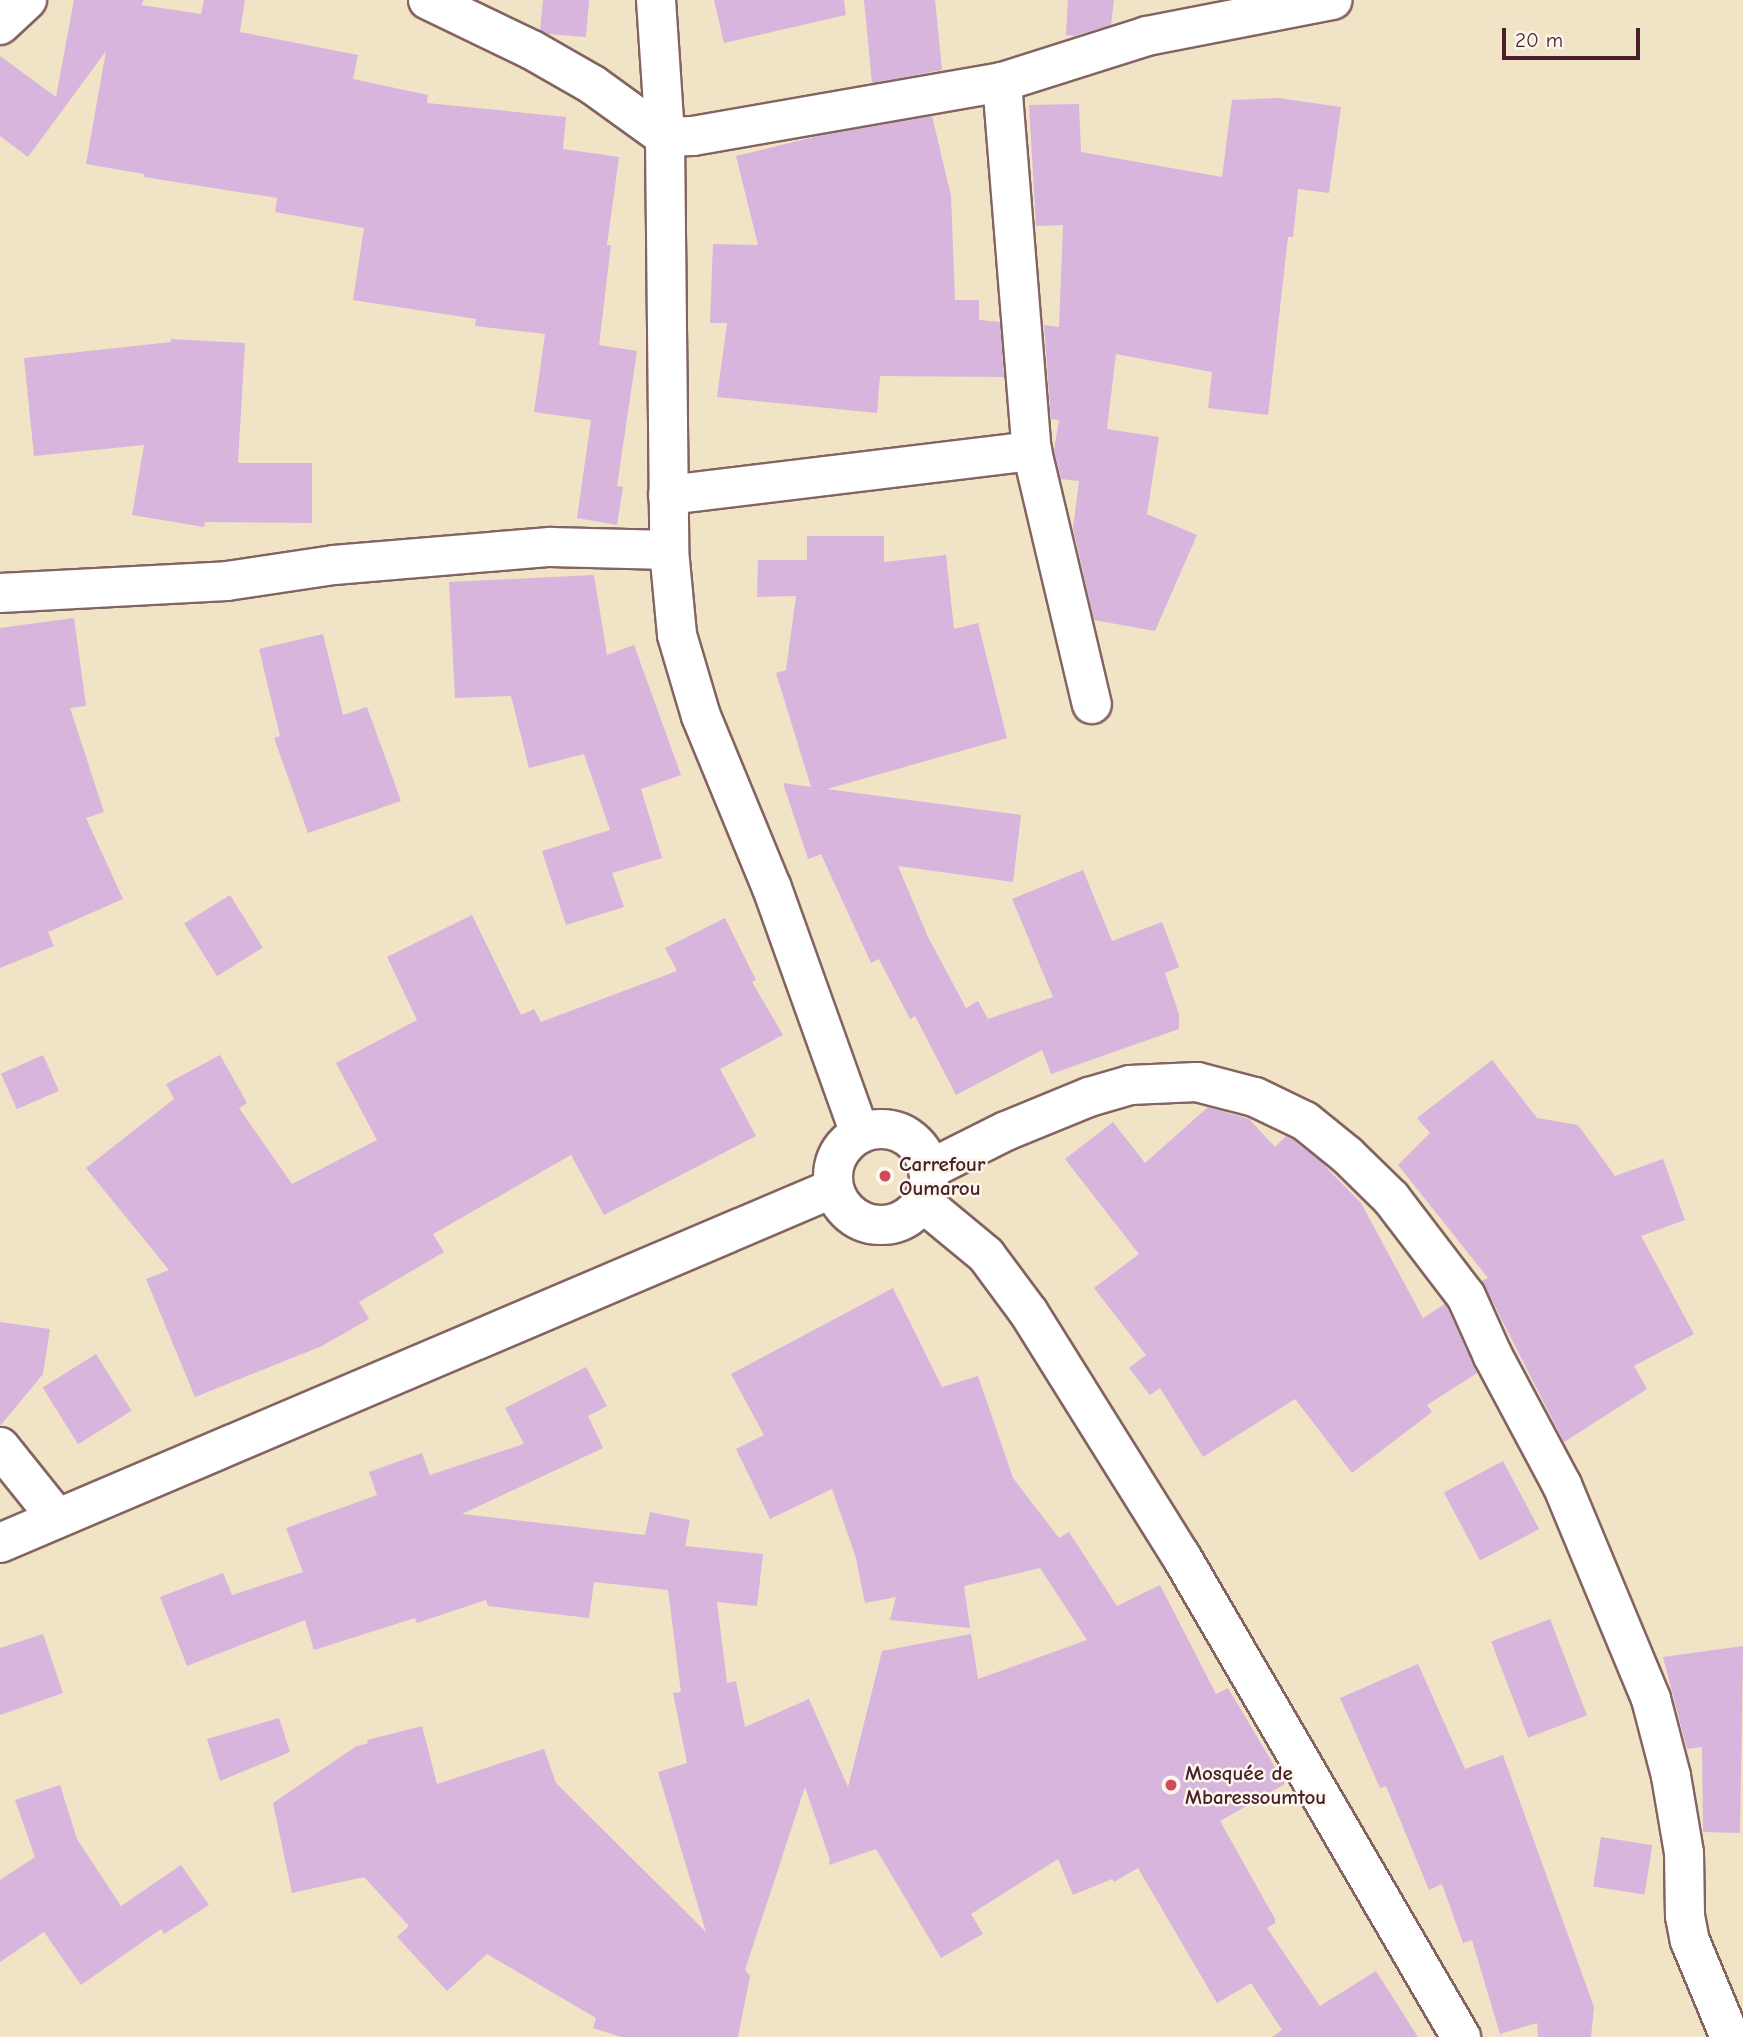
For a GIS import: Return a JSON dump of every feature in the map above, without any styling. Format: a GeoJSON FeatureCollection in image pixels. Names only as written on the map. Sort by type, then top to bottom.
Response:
{"type":"FeatureCollection","features":[{"type":"Feature","properties":{"kind":"street"},"geometry":{"type":"LineString","coordinates":[[0,25],[27,0]]}},
{"type":"Feature","properties":{"kind":"street"},"geometry":{"type":"LineString","coordinates":[[428,0],[532,50],[583,79],[665,137],[693,136],[1002,82],[1147,36],[1333,0]]}},
{"type":"Feature","properties":{"kind":"street"},"geometry":{"type":"LineString","coordinates":[[656,0],[665,137],[668,550],[677,635],[701,716],[772,888],[860,1134]]}},
{"type":"Feature","properties":{"kind":"street"},"geometry":{"type":"LineString","coordinates":[[1002,82],[1032,451],[1092,704]]}},
{"type":"Feature","properties":{"kind":"street"},"geometry":{"type":"LineString","coordinates":[[668,495],[1032,451]]}},
{"type":"Feature","properties":{"kind":"street"},"geometry":{"type":"LineString","coordinates":[[0,593],[227,581],[334,565],[550,547],[668,550]]}},
{"type":"Feature","properties":{"kind":"street"},"geometry":{"type":"LineString","coordinates":[[925,1186],[1006,1131],[1089,1097],[1130,1085],[1197,1082],[1255,1097],[1305,1121],[1347,1155],[1391,1198],[1466,1296],[1493,1356],[1562,1485],[1651,1699],[1671,1776],[1684,1853],[1685,1916],[1690,1941],[1730,2037]]}},
{"type":"Feature","properties":{"kind":"street"},"geometry":{"type":"LineString","coordinates":[[890,1130],[904,1135],[924,1156],[925,1186],[912,1214],[897,1223],[873,1224],[851,1215],[840,1203],[832,1172],[837,1157],[847,1143],[860,1134],[890,1130]]}},
{"type":"Feature","properties":{"kind":"street"},"geometry":{"type":"LineString","coordinates":[[925,1186],[986,1255],[1029,1313],[1181,1556],[1461,2037]]}},
{"type":"Feature","properties":{"kind":"street"},"geometry":{"type":"LineString","coordinates":[[0,1543],[834,1188]]}},
{"type":"Feature","properties":{"kind":"street"},"geometry":{"type":"LineString","coordinates":[[0,1447],[56,1517]]}},
{"type":"Feature","properties":{"kind":"building"},"geometry":{"type":"Polygon","coordinates":[[[74,0],[144,0],[141,5],[201,14],[204,0],[245,0],[240,32],[358,55],[353,79],[428,95],[427,103],[566,117],[563,149],[619,157],[607,245],[611,245],[599,345],[637,351],[617,486],[623,487],[617,525],[577,518],[591,420],[534,412],[545,334],[475,326],[476,319],[353,300],[364,228],[275,212],[277,198],[144,177],[144,174],[86,164],[106,51],[28,157],[0,136],[0,56],[56,97],[74,0]]]}},
{"type":"Feature","properties":{"kind":"building"},"geometry":{"type":"Polygon","coordinates":[[[543,0],[589,0],[586,37],[548,34],[540,30],[543,0]]]}},
{"type":"Feature","properties":{"kind":"building"},"geometry":{"type":"Polygon","coordinates":[[[714,0],[844,0],[846,15],[724,43],[714,0]]]}},
{"type":"Feature","properties":{"kind":"building"},"geometry":{"type":"Polygon","coordinates":[[[864,0],[935,0],[942,70],[872,83],[864,0]]]}},
{"type":"Feature","properties":{"kind":"building"},"geometry":{"type":"Polygon","coordinates":[[[1068,0],[1114,0],[1111,25],[1074,36],[1066,35],[1068,0]]]}},
{"type":"Feature","properties":{"kind":"building"},"geometry":{"type":"Polygon","coordinates":[[[1278,98],[1341,107],[1329,193],[1298,189],[1293,237],[1288,237],[1268,415],[1208,408],[1212,372],[1116,354],[1107,429],[1159,437],[1147,514],[1197,535],[1155,631],[1094,620],[1073,528],[1079,481],[1061,479],[1054,450],[1059,420],[1051,419],[1044,325],[1059,327],[1063,225],[1036,226],[1029,105],[1079,104],[1081,152],[1222,177],[1232,100],[1278,98]]]}},
{"type":"Feature","properties":{"kind":"building"},"geometry":{"type":"Polygon","coordinates":[[[932,116],[951,196],[955,300],[979,300],[979,320],[1000,322],[1004,377],[880,376],[877,413],[717,397],[727,323],[710,323],[713,244],[758,245],[736,156],[818,136],[932,116]]]}},
{"type":"Feature","properties":{"kind":"building"},"geometry":{"type":"Polygon","coordinates":[[[171,339],[245,343],[238,463],[312,463],[312,523],[205,522],[204,527],[132,515],[144,445],[34,456],[24,358],[171,342],[171,339]]]}},
{"type":"Feature","properties":{"kind":"building"},"geometry":{"type":"Polygon","coordinates":[[[807,536],[884,536],[884,562],[946,555],[954,629],[978,623],[1007,738],[827,789],[1021,815],[1013,882],[898,866],[928,937],[966,1008],[978,1001],[988,1019],[1053,997],[1012,899],[1083,870],[1112,941],[1162,922],[1179,967],[1165,973],[1179,1014],[1179,1029],[1051,1074],[1042,1050],[956,1095],[915,1016],[910,1019],[879,959],[871,963],[821,854],[808,859],[783,783],[811,787],[776,673],[786,670],[796,596],[757,597],[758,560],[807,560],[807,536]]]}},
{"type":"Feature","properties":{"kind":"building"},"geometry":{"type":"Polygon","coordinates":[[[594,575],[607,655],[634,645],[681,775],[641,789],[662,858],[612,873],[624,907],[566,925],[542,851],[610,830],[584,754],[529,768],[511,696],[455,698],[449,582],[594,575]]]}},
{"type":"Feature","properties":{"kind":"building"},"geometry":{"type":"Polygon","coordinates":[[[74,618],[86,706],[70,708],[104,812],[86,818],[123,899],[48,932],[54,946],[0,968],[0,628],[74,618]]]}},
{"type":"Feature","properties":{"kind":"building"},"geometry":{"type":"Polygon","coordinates":[[[323,634],[343,715],[367,707],[401,801],[308,833],[274,738],[280,736],[259,649],[323,634]]]}},
{"type":"Feature","properties":{"kind":"building"},"geometry":{"type":"Polygon","coordinates":[[[230,895],[263,948],[217,976],[184,924],[230,895]]]}},
{"type":"Feature","properties":{"kind":"building"},"geometry":{"type":"Polygon","coordinates":[[[472,915],[521,1015],[534,1009],[541,1022],[677,971],[665,948],[725,918],[756,980],[752,982],[783,1035],[720,1069],[756,1136],[604,1215],[571,1155],[433,1234],[444,1252],[359,1302],[369,1319],[322,1346],[195,1397],[146,1279],[169,1270],[86,1168],[174,1099],[166,1084],[220,1055],[247,1103],[239,1108],[292,1184],[377,1140],[336,1063],[417,1020],[387,957],[472,915]]]}},
{"type":"Feature","properties":{"kind":"building"},"geometry":{"type":"Polygon","coordinates":[[[43,1055],[59,1091],[17,1109],[1,1074],[43,1055]]]}},
{"type":"Feature","properties":{"kind":"building"},"geometry":{"type":"Polygon","coordinates":[[[1492,1060],[1537,1118],[1578,1125],[1615,1176],[1663,1159],[1685,1220],[1641,1236],[1694,1334],[1634,1366],[1647,1389],[1564,1442],[1482,1281],[1488,1278],[1398,1165],[1430,1133],[1417,1118],[1492,1060]]]}},
{"type":"Feature","properties":{"kind":"building"},"geometry":{"type":"Polygon","coordinates":[[[1208,1107],[1249,1119],[1275,1147],[1286,1136],[1320,1161],[1361,1203],[1423,1318],[1445,1304],[1477,1373],[1427,1405],[1432,1412],[1352,1473],[1295,1399],[1203,1457],[1160,1388],[1150,1395],[1129,1368],[1146,1355],[1094,1288],[1139,1254],[1065,1159],[1113,1122],[1145,1163],[1208,1107]]]}},
{"type":"Feature","properties":{"kind":"building"},"geometry":{"type":"Polygon","coordinates":[[[893,1288],[942,1387],[978,1376],[1013,1478],[1059,1538],[1069,1532],[1117,1606],[1160,1585],[1216,1694],[1228,1688],[1285,1784],[1220,1821],[1275,1919],[1275,1923],[1267,1928],[1320,2006],[1376,1971],[1418,2037],[1272,2037],[1282,2030],[1251,1983],[1217,2003],[1138,1868],[1114,1882],[1112,1879],[1073,1895],[1058,1859],[971,1914],[983,1934],[941,1958],[876,1849],[829,1865],[830,1860],[805,1787],[745,1970],[750,1976],[738,2037],[621,2037],[593,2028],[596,2018],[487,1954],[447,1991],[397,1937],[409,1926],[364,1877],[292,1893],[273,1803],[355,1747],[368,1743],[367,1740],[422,1726],[437,1784],[544,1749],[556,1783],[706,1932],[658,1772],[687,1763],[673,1693],[681,1692],[668,1590],[594,1582],[589,1618],[488,1606],[486,1600],[417,1623],[415,1618],[314,1650],[305,1620],[187,1666],[160,1597],[223,1573],[232,1595],[303,1572],[286,1528],[377,1495],[369,1472],[422,1453],[430,1475],[524,1444],[505,1408],[586,1367],[607,1406],[588,1416],[603,1448],[462,1514],[645,1535],[650,1512],[690,1520],[685,1546],[763,1554],[757,1606],[717,1602],[727,1683],[736,1681],[745,1727],[809,1699],[848,1787],[882,1651],[971,1634],[978,1679],[1087,1640],[1040,1568],[964,1586],[970,1628],[890,1620],[896,1597],[865,1603],[856,1558],[832,1489],[770,1519],[736,1449],[764,1435],[731,1374],[893,1288]]]}},
{"type":"Feature","properties":{"kind":"building"},"geometry":{"type":"Polygon","coordinates":[[[0,1322],[50,1329],[43,1374],[0,1426],[0,1322]]]}},
{"type":"Feature","properties":{"kind":"building"},"geometry":{"type":"Polygon","coordinates":[[[96,1354],[132,1411],[78,1444],[43,1387],[96,1354]]]}},
{"type":"Feature","properties":{"kind":"building"},"geometry":{"type":"Polygon","coordinates":[[[1503,1461],[1539,1529],[1480,1560],[1444,1492],[1503,1461]]]}},
{"type":"Feature","properties":{"kind":"building"},"geometry":{"type":"Polygon","coordinates":[[[1550,1619],[1587,1715],[1528,1738],[1491,1642],[1550,1619]]]}},
{"type":"Feature","properties":{"kind":"building"},"geometry":{"type":"Polygon","coordinates":[[[43,1634],[63,1693],[0,1715],[0,1648],[43,1634]]]}},
{"type":"Feature","properties":{"kind":"building"},"geometry":{"type":"Polygon","coordinates":[[[1743,1646],[1740,1833],[1703,1832],[1702,1747],[1687,1749],[1663,1657],[1743,1646]]]}},
{"type":"Feature","properties":{"kind":"building"},"geometry":{"type":"Polygon","coordinates":[[[1418,1664],[1465,1769],[1503,1755],[1594,2007],[1591,2037],[1538,2037],[1537,2023],[1500,2034],[1472,1940],[1463,1943],[1442,1884],[1429,1890],[1386,1786],[1380,1788],[1340,1698],[1418,1664]]]}},
{"type":"Feature","properties":{"kind":"building"},"geometry":{"type":"Polygon","coordinates":[[[279,1718],[290,1752],[220,1781],[207,1739],[279,1718]]]}},
{"type":"Feature","properties":{"kind":"building"},"geometry":{"type":"Polygon","coordinates":[[[60,1785],[77,1839],[121,1906],[181,1865],[209,1905],[164,1934],[161,1929],[81,1985],[44,1932],[0,1962],[0,1880],[35,1857],[15,1800],[60,1785]]]}},
{"type":"Feature","properties":{"kind":"building"},"geometry":{"type":"Polygon","coordinates":[[[1601,1837],[1652,1845],[1645,1895],[1593,1886],[1601,1837]]]}},
{"type":"Feature","properties":{"kind":"place","name":"Carrefour Oumarou"},"geometry":{"type":"Point","coordinates":[885,1176]}},
{"type":"Feature","properties":{"kind":"place","name":"Mosquée de Mbaressoumtou"},"geometry":{"type":"Point","coordinates":[1171,1785]}}]}
